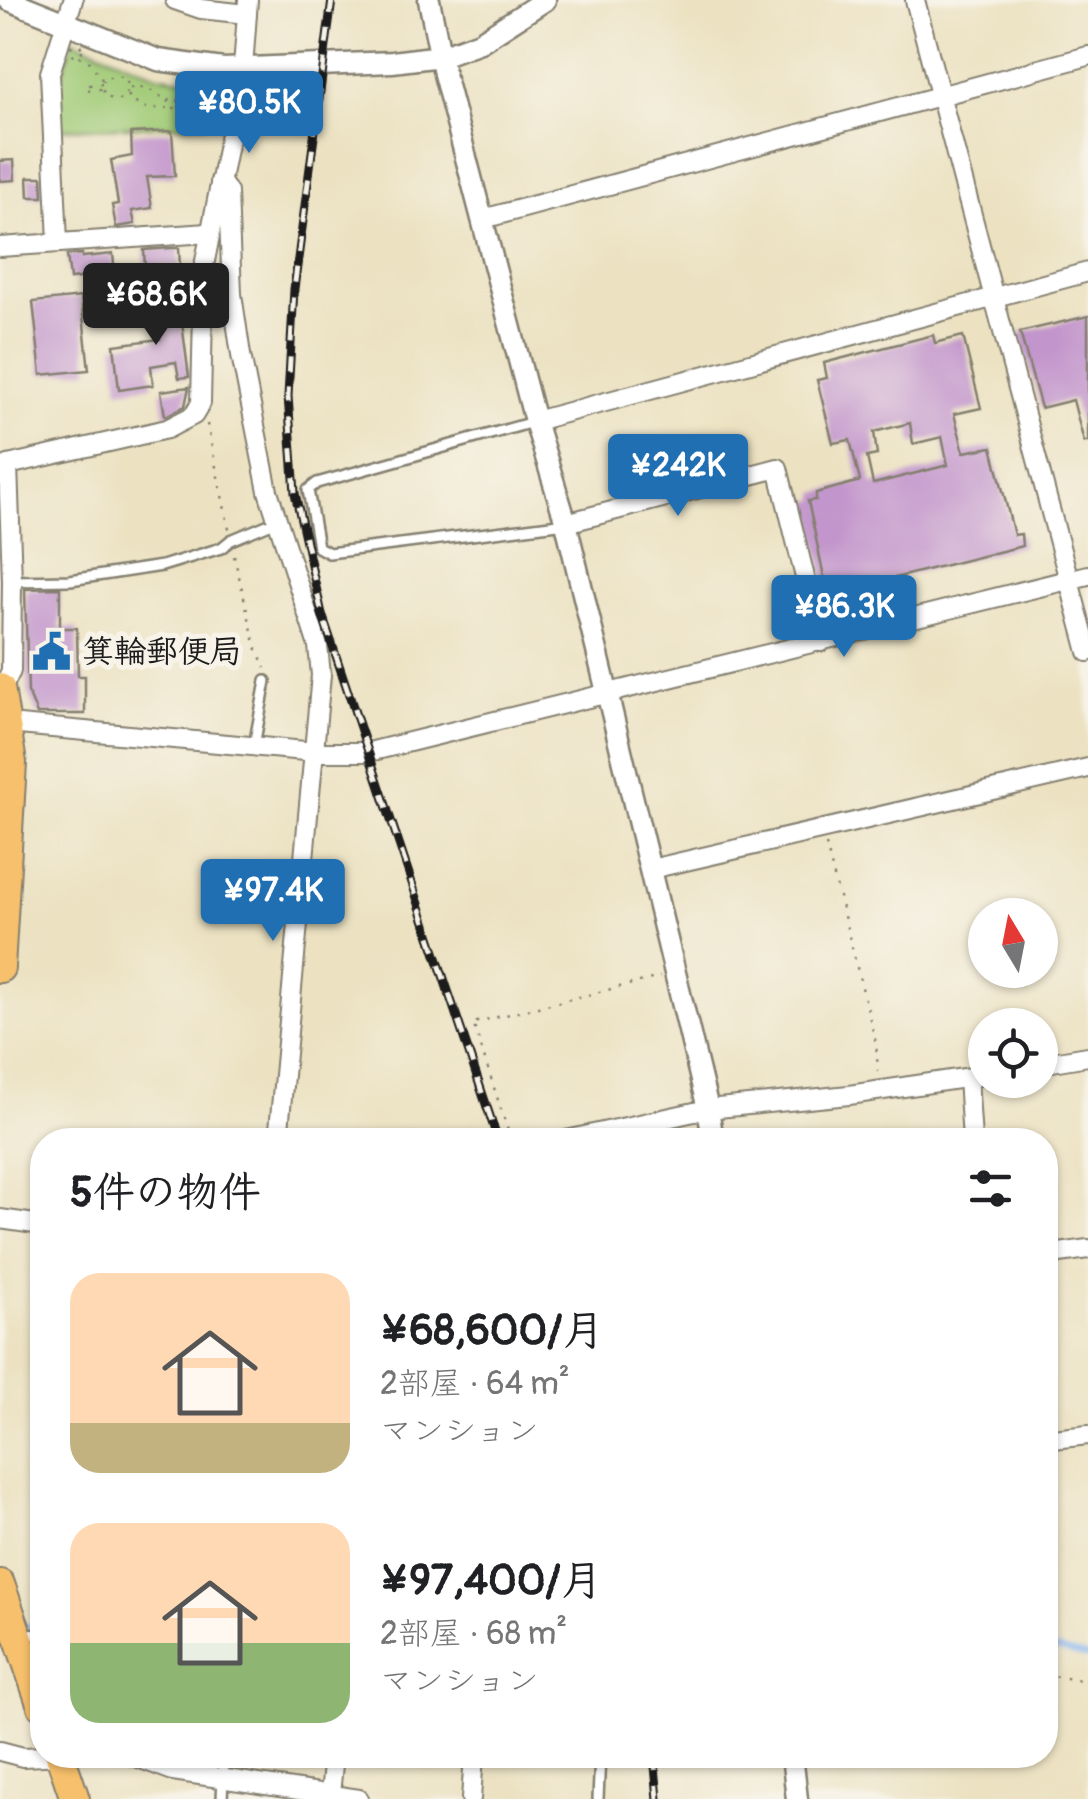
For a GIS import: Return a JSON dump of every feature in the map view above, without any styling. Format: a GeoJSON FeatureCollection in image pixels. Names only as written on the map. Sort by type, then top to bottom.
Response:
{"type":"FeatureCollection","features":[{"type":"Feature","properties":{"kind":"highway"},"geometry":{"type":"LineString","coordinates":[[0,968],[12,794],[8,724],[1,691]]}},
{"type":"Feature","properties":{"kind":"highway"},"geometry":{"type":"LineString","coordinates":[[14,1617],[30,1668]]}},
{"type":"Feature","properties":{"kind":"highway"},"geometry":{"type":"LineString","coordinates":[[65,1768],[75,1799]]}},
{"type":"Feature","properties":{"kind":"street"},"geometry":{"type":"LineString","coordinates":[[9,0],[120,47],[199,68],[392,62],[441,56],[480,42],[545,0]]}},
{"type":"Feature","properties":{"kind":"street"},"geometry":{"type":"LineString","coordinates":[[58,242],[50,73],[73,0]]}},
{"type":"Feature","properties":{"kind":"street"},"geometry":{"type":"LineString","coordinates":[[1,691],[11,671],[12,581],[4,482],[8,465],[166,429],[194,415],[203,390],[202,317],[208,234],[243,68],[248,7],[201,9],[174,0]]}},
{"type":"Feature","properties":{"kind":"street"},"geometry":{"type":"LineString","coordinates":[[429,0],[535,421],[566,523],[711,1128]]}},
{"type":"Feature","properties":{"kind":"street"},"geometry":{"type":"LineString","coordinates":[[916,0],[1088,652]]}},
{"type":"Feature","properties":{"kind":"street"},"geometry":{"type":"LineString","coordinates":[[483,219],[1088,56]]}},
{"type":"Feature","properties":{"kind":"street"},"geometry":{"type":"LineString","coordinates":[[220,181],[228,192],[232,294],[268,491],[318,646],[321,675],[279,1128]]}},
{"type":"Feature","properties":{"kind":"street"},"geometry":{"type":"LineString","coordinates":[[0,247],[208,234]]}},
{"type":"Feature","properties":{"kind":"street"},"geometry":{"type":"LineString","coordinates":[[535,421],[1088,272]]}},
{"type":"Feature","properties":{"kind":"street"},"geometry":{"type":"LineString","coordinates":[[566,523],[778,468],[821,642]]}},
{"type":"Feature","properties":{"kind":"street"},"geometry":{"type":"LineString","coordinates":[[8,724],[316,752],[369,752],[1088,575]]}},
{"type":"Feature","properties":{"kind":"street"},"geometry":{"type":"LineString","coordinates":[[650,869],[1088,768]]}},
{"type":"Feature","properties":{"kind":"street"},"geometry":{"type":"LineString","coordinates":[[1058,1061],[1088,1056]]}},
{"type":"Feature","properties":{"kind":"street"},"geometry":{"type":"LineString","coordinates":[[621,1128],[708,1109],[968,1077]]}},
{"type":"Feature","properties":{"kind":"street"},"geometry":{"type":"LineString","coordinates":[[973,1128],[975,1098]]}},
{"type":"Feature","properties":{"kind":"street"},"geometry":{"type":"LineString","coordinates":[[0,1219],[30,1223]]}},
{"type":"Feature","properties":{"kind":"street"},"geometry":{"type":"LineString","coordinates":[[1058,1253],[1088,1249]]}},
{"type":"Feature","properties":{"kind":"street"},"geometry":{"type":"LineString","coordinates":[[1058,1438],[1088,1434]]}},
{"type":"Feature","properties":{"kind":"street"},"geometry":{"type":"LineString","coordinates":[[0,1751],[30,1757]]}},
{"type":"Feature","properties":{"kind":"street"},"geometry":{"type":"LineString","coordinates":[[163,1768],[360,1799]]}},
{"type":"Feature","properties":{"kind":"street"},"geometry":{"type":"LineString","coordinates":[[330,1794],[333,1768]]}},
{"type":"Feature","properties":{"kind":"street"},"geometry":{"type":"LineString","coordinates":[[471,1799],[473,1768]]}},
{"type":"Feature","properties":{"kind":"street"},"geometry":{"type":"LineString","coordinates":[[793,1768],[797,1799]]}},
{"type":"Feature","properties":{"kind":"lane"},"geometry":{"type":"LineString","coordinates":[[535,421],[317,483],[308,490],[318,547],[328,553],[566,523]]}},
{"type":"Feature","properties":{"kind":"lane"},"geometry":{"type":"LineString","coordinates":[[12,581],[70,580],[162,566],[221,548],[280,520]]}},
{"type":"Feature","properties":{"kind":"lane"},"geometry":{"type":"LineString","coordinates":[[254,746],[266,681]]}},
{"type":"Feature","properties":{"kind":"lane"},"geometry":{"type":"LineString","coordinates":[[222,1799],[223,1768]]}},
{"type":"Feature","properties":{"kind":"lane"},"geometry":{"type":"LineString","coordinates":[[598,1799],[599,1768]]}},
{"type":"Feature","properties":{"kind":"path"},"geometry":{"type":"LineString","coordinates":[[79,56],[90,62],[102,84],[105,96],[117,101],[129,88],[120,76],[110,76],[102,84],[88,87]]}},
{"type":"Feature","properties":{"kind":"path"},"geometry":{"type":"LineString","coordinates":[[168,101],[202,85],[206,79]]}},
{"type":"Feature","properties":{"kind":"path"},"geometry":{"type":"LineString","coordinates":[[129,88],[147,88],[172,108]]}},
{"type":"Feature","properties":{"kind":"path"},"geometry":{"type":"LineString","coordinates":[[127,94],[136,105],[149,110],[226,108]]}},
{"type":"Feature","properties":{"kind":"path"},"geometry":{"type":"LineString","coordinates":[[177,98],[178,107]]}},
{"type":"Feature","properties":{"kind":"path"},"geometry":{"type":"LineString","coordinates":[[822,830],[876,1043],[879,1090]]}},
{"type":"Feature","properties":{"kind":"path"},"geometry":{"type":"LineString","coordinates":[[508,1128],[473,1023],[676,974]]}},
{"type":"Feature","properties":{"kind":"path"},"geometry":{"type":"LineString","coordinates":[[1058,1677],[1088,1681]]}},
{"type":"Feature","properties":{"kind":"green space"},"geometry":{"type":"Polygon","coordinates":[[[73,40],[157,75],[224,86],[228,90],[222,112],[229,112],[225,124],[57,129],[56,81],[62,75],[73,40]]]}},
{"type":"Feature","properties":{"kind":"building"},"geometry":{"type":"Polygon","coordinates":[[[172,131],[175,176],[147,177],[152,208],[132,211],[135,224],[116,227],[112,205],[118,204],[111,160],[132,156],[131,133],[172,131]]]}},
{"type":"Feature","properties":{"kind":"building"},"geometry":{"type":"Polygon","coordinates":[[[14,160],[15,180],[0,181],[0,161],[14,160]]]}},
{"type":"Feature","properties":{"kind":"building"},"geometry":{"type":"Polygon","coordinates":[[[28,177],[42,177],[43,197],[29,197],[28,177]]]}},
{"type":"Feature","properties":{"kind":"building"},"geometry":{"type":"Polygon","coordinates":[[[179,248],[180,267],[145,269],[144,250],[179,248]]]}},
{"type":"Feature","properties":{"kind":"building"},"geometry":{"type":"Polygon","coordinates":[[[113,254],[115,274],[70,279],[67,255],[113,254]]]}},
{"type":"Feature","properties":{"kind":"building"},"geometry":{"type":"Polygon","coordinates":[[[81,297],[89,370],[41,375],[33,302],[81,297]]]}},
{"type":"Feature","properties":{"kind":"building"},"geometry":{"type":"Polygon","coordinates":[[[161,298],[191,299],[190,323],[182,323],[189,377],[179,378],[176,362],[151,366],[153,385],[119,390],[114,345],[160,339],[161,298]]]}},
{"type":"Feature","properties":{"kind":"building"},"geometry":{"type":"Polygon","coordinates":[[[1088,316],[1088,442],[1084,442],[1073,400],[1041,408],[1020,332],[1088,316]]]}},
{"type":"Feature","properties":{"kind":"building"},"geometry":{"type":"Polygon","coordinates":[[[933,335],[935,343],[963,336],[981,408],[954,414],[964,452],[992,447],[1014,535],[1021,534],[1022,546],[839,592],[837,584],[826,586],[808,501],[816,500],[816,493],[860,481],[850,440],[833,443],[817,380],[827,378],[824,363],[933,335]],[[910,423],[874,432],[877,455],[867,457],[873,484],[948,465],[942,437],[913,444],[910,423]]]}},
{"type":"Feature","properties":{"kind":"building"},"geometry":{"type":"Polygon","coordinates":[[[189,387],[185,406],[165,416],[161,391],[189,387]]]}},
{"type":"Feature","properties":{"kind":"building","name":"箕輪郵便局"},"geometry":{"type":"Polygon","coordinates":[[[60,588],[60,628],[77,628],[78,676],[85,676],[85,714],[37,714],[28,692],[25,589],[60,588]]]}},
{"type":"Feature","properties":{"kind":"waterway"},"geometry":{"type":"LineString","coordinates":[[23,1626],[30,1626]]}},
{"type":"Feature","properties":{"kind":"waterway"},"geometry":{"type":"LineString","coordinates":[[1058,1650],[1088,1657]]}},
{"type":"Feature","properties":{"kind":"railway"},"geometry":{"type":"LineString","coordinates":[[332,0],[294,289],[288,396],[295,493],[322,614],[494,1128]]}},
{"type":"Feature","properties":{"kind":"railway"},"geometry":{"type":"LineString","coordinates":[[655,1768],[658,1799]]}},
{"type":"Feature","properties":{"kind":"place","name":"箕輪郵便局"},"geometry":{"type":"Point","coordinates":[52,652]}}]}
